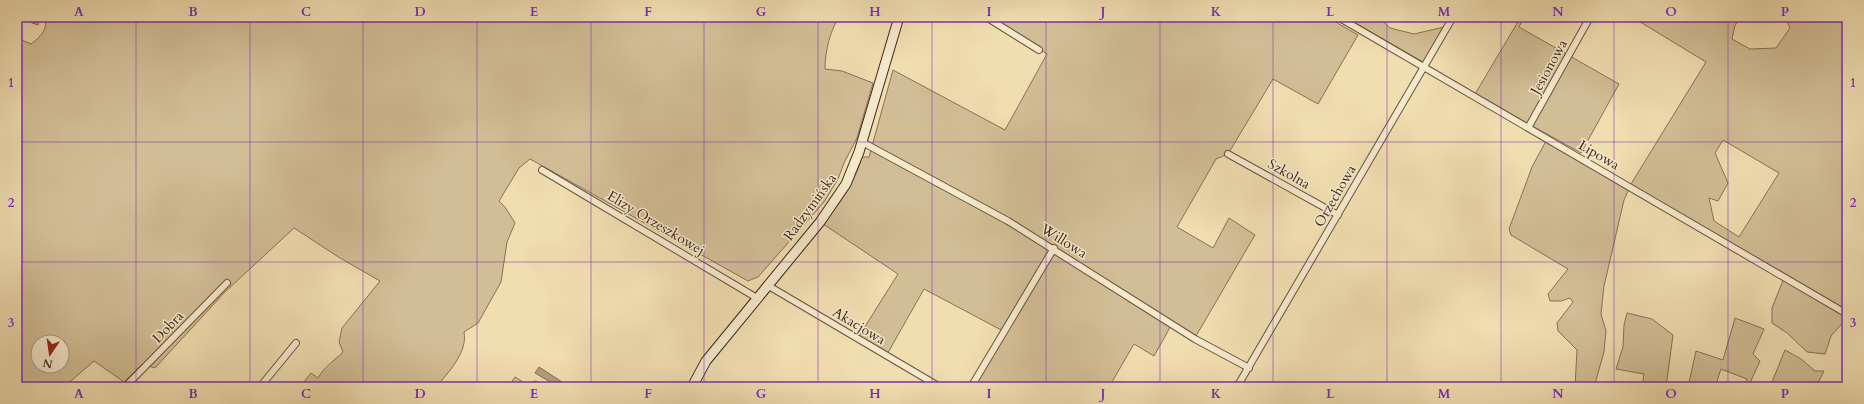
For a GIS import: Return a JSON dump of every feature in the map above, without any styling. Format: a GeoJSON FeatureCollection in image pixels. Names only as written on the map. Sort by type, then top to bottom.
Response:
{"type":"FeatureCollection","features":[{"type":"Feature","properties":{"kind":"street","name":"Radzymińska"},"geometry":{"type":"LineString","coordinates":[[692,387],[706,361],[820,222],[840,195],[851,176],[899,17]]}},
{"type":"Feature","properties":{"kind":"street"},"geometry":{"type":"LineString","coordinates":[[986,17],[1039,50]]}},
{"type":"Feature","properties":{"kind":"street","name":"Lipowa"},"geometry":{"type":"LineString","coordinates":[[1338,17],[1847,314]]}},
{"type":"Feature","properties":{"kind":"street","name":"Orzechowa"},"geometry":{"type":"LineString","coordinates":[[1237,387],[1453,17]]}},
{"type":"Feature","properties":{"kind":"street","name":"Jesionowa"},"geometry":{"type":"LineString","coordinates":[[1528,128],[1590,17]]}},
{"type":"Feature","properties":{"kind":"street","name":"Willowa"},"geometry":{"type":"LineString","coordinates":[[862,142],[1008,221],[1054,248],[1189,335],[1249,368]]}},
{"type":"Feature","properties":{"kind":"street","name":"Szkolna"},"geometry":{"type":"LineString","coordinates":[[1228,154],[1338,215]]}},
{"type":"Feature","properties":{"kind":"street","name":"Elizy Orzeszkowej"},"geometry":{"type":"LineString","coordinates":[[542,170],[757,298]]}},
{"type":"Feature","properties":{"kind":"street"},"geometry":{"type":"LineString","coordinates":[[971,387],[1054,248]]}},
{"type":"Feature","properties":{"kind":"street","name":"Dobra"},"geometry":{"type":"LineString","coordinates":[[125,387],[227,283]]}},
{"type":"Feature","properties":{"kind":"street","name":"Akacjowa"},"geometry":{"type":"LineString","coordinates":[[767,285],[940,387]]}},
{"type":"Feature","properties":{"kind":"street"},"geometry":{"type":"LineString","coordinates":[[260,387],[296,343]]}},
{"type":"Feature","properties":{"kind":"shaded area"},"geometry":{"type":"Polygon","coordinates":[[[25,17],[36,17],[39,21],[38,25],[32,23],[25,17]]]}},
{"type":"Feature","properties":{"kind":"shaded area"},"geometry":{"type":"Polygon","coordinates":[[[43,17],[839,17],[833,28],[829,42],[825,69],[842,71],[873,83],[857,138],[844,163],[838,179],[824,202],[758,277],[748,281],[530,159],[519,168],[499,201],[505,207],[515,223],[507,242],[501,282],[478,323],[464,332],[463,347],[456,362],[436,387],[300,387],[311,373],[318,378],[343,352],[339,342],[342,328],[380,281],[340,258],[294,228],[225,292],[155,368],[142,364],[124,382],[94,361],[64,387],[17,387],[17,38],[31,44],[43,32],[46,25],[43,17]]]}},
{"type":"Feature","properties":{"kind":"shaded area"},"geometry":{"type":"Polygon","coordinates":[[[987,17],[1327,17],[1358,35],[1318,104],[1273,79],[1228,154],[1216,159],[1177,227],[1213,248],[1229,218],[1255,235],[1196,336],[1173,322],[1154,356],[1134,344],[1109,387],[971,387],[1005,332],[924,289],[885,358],[856,341],[898,274],[823,224],[841,201],[851,184],[862,157],[869,157],[893,70],[1005,130],[1047,54],[987,17]]]}},
{"type":"Feature","properties":{"kind":"shaded area"},"geometry":{"type":"Polygon","coordinates":[[[1345,17],[1378,17],[1390,28],[1414,34],[1444,27],[1423,62],[1345,17]]]}},
{"type":"Feature","properties":{"kind":"shaded area"},"geometry":{"type":"Polygon","coordinates":[[[1514,17],[1524,17],[1519,27],[1619,84],[1581,153],[1475,94],[1519,20],[1514,17]]]}},
{"type":"Feature","properties":{"kind":"shaded area"},"geometry":{"type":"Polygon","coordinates":[[[1632,17],[1742,17],[1735,25],[1732,39],[1750,49],[1776,48],[1790,28],[1785,17],[1847,17],[1847,318],[1831,336],[1825,354],[1807,352],[1787,333],[1772,323],[1772,308],[1784,278],[1631,184],[1706,62],[1632,17]],[[1723,140],[1715,153],[1728,183],[1718,201],[1709,198],[1714,221],[1739,237],[1779,173],[1723,140]]]}},
{"type":"Feature","properties":{"kind":"shaded area"},"geometry":{"type":"Polygon","coordinates":[[[1546,141],[1629,189],[1624,200],[1604,286],[1601,314],[1606,331],[1604,352],[1594,387],[1575,387],[1577,350],[1558,331],[1557,323],[1573,302],[1570,298],[1561,301],[1550,301],[1548,294],[1568,269],[1511,235],[1509,229],[1532,167],[1546,141]]]}},
{"type":"Feature","properties":{"kind":"shaded area"},"geometry":{"type":"Polygon","coordinates":[[[1627,313],[1652,319],[1673,335],[1666,387],[1642,387],[1644,374],[1616,369],[1623,347],[1624,325],[1627,313]]]}},
{"type":"Feature","properties":{"kind":"shaded area"},"geometry":{"type":"Polygon","coordinates":[[[1735,318],[1764,329],[1753,354],[1760,361],[1748,387],[1744,387],[1747,379],[1721,369],[1715,387],[1688,387],[1696,351],[1723,360],[1735,318]]]}},
{"type":"Feature","properties":{"kind":"shaded area"},"geometry":{"type":"Polygon","coordinates":[[[1785,350],[1801,359],[1815,371],[1824,371],[1816,387],[1770,387],[1785,350]]]}},
{"type":"Feature","properties":{"kind":"shaded area"},"geometry":{"type":"Polygon","coordinates":[[[539,367],[562,382],[563,386],[559,387],[535,373],[539,367]]]}},
{"type":"Feature","properties":{"kind":"shaded area"},"geometry":{"type":"Polygon","coordinates":[[[515,377],[523,382],[521,387],[508,387],[515,377]]]}},
{"type":"Feature","properties":{"kind":"shaded area"},"geometry":{"type":"Polygon","coordinates":[[[536,381],[546,387],[524,387],[527,383],[536,381]]]}}]}
